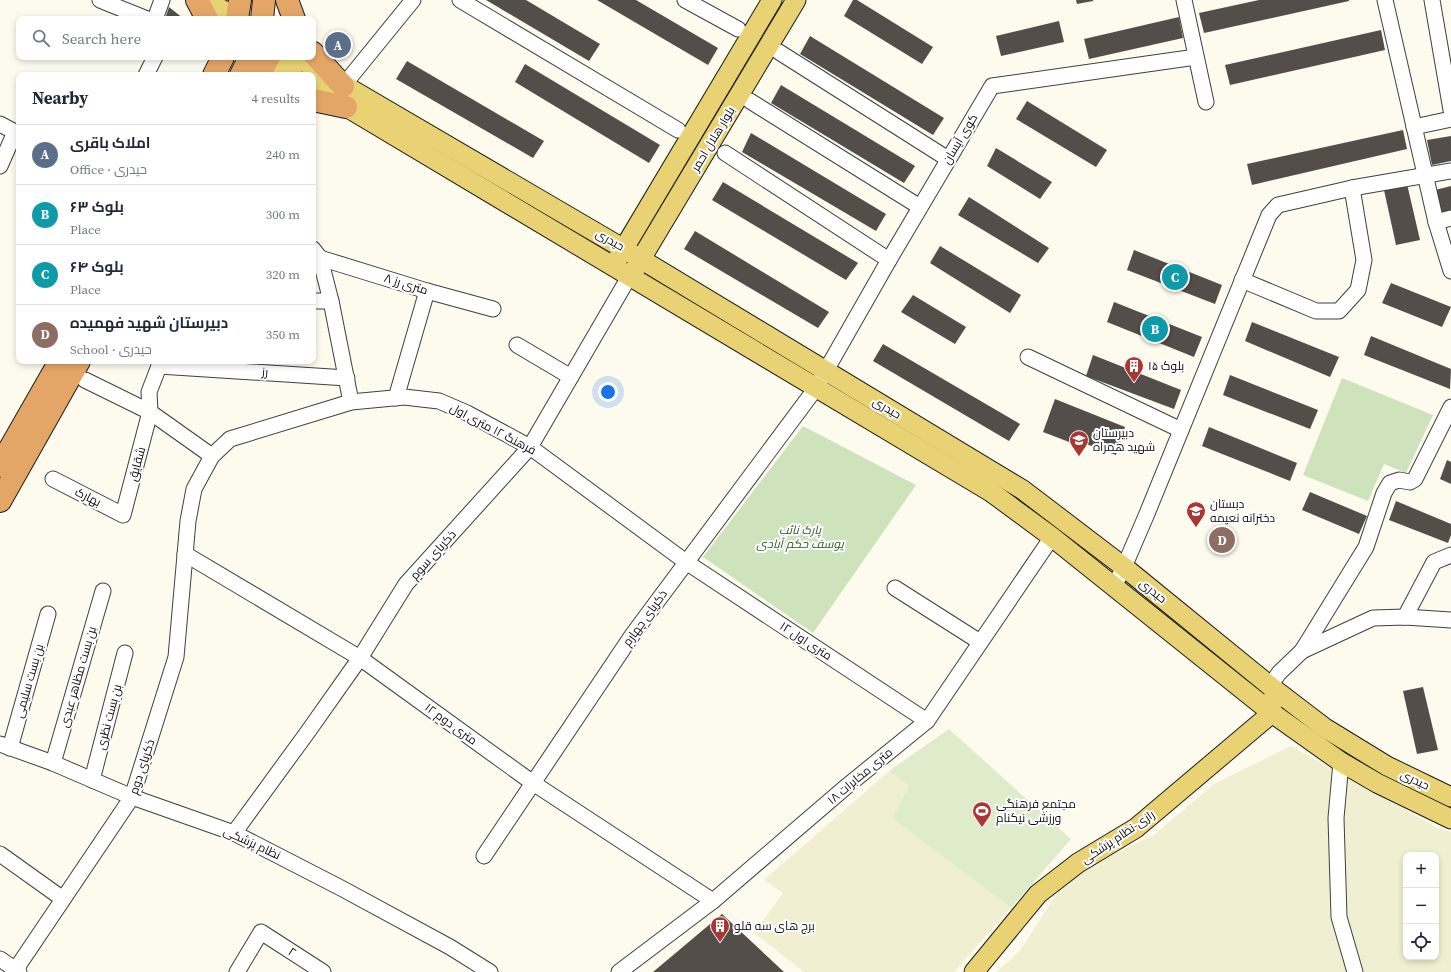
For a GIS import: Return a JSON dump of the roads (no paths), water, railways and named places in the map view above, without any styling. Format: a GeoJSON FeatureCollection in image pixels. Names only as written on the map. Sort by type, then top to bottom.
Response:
{"type":"FeatureCollection","features":[{"type":"Feature","properties":{"kind":"highway"},"geometry":{"type":"LineString","coordinates":[[199,0],[206,16]]}},
{"type":"Feature","properties":{"kind":"highway"},"geometry":{"type":"LineString","coordinates":[[236,16],[250,0]]}},
{"type":"Feature","properties":{"kind":"highway"},"geometry":{"type":"LineString","coordinates":[[262,16],[264,0]]}},
{"type":"Feature","properties":{"kind":"highway"},"geometry":{"type":"LineString","coordinates":[[277,16],[279,0]]}},
{"type":"Feature","properties":{"kind":"highway"},"geometry":{"type":"LineString","coordinates":[[287,0],[293,16]]}},
{"type":"Feature","properties":{"kind":"highway"},"geometry":{"type":"LineString","coordinates":[[316,56],[343,86]]}},
{"type":"Feature","properties":{"kind":"highway"},"geometry":{"type":"LineString","coordinates":[[210,72],[214,60]]}},
{"type":"Feature","properties":{"kind":"highway"},"geometry":{"type":"LineString","coordinates":[[216,72],[222,60]]}},
{"type":"Feature","properties":{"kind":"highway"},"geometry":{"type":"LineString","coordinates":[[228,72],[234,60]]}},
{"type":"Feature","properties":{"kind":"highway"},"geometry":{"type":"LineString","coordinates":[[246,72],[262,61]]}},
{"type":"Feature","properties":{"kind":"highway"},"geometry":{"type":"LineString","coordinates":[[316,101],[346,107]]}},
{"type":"Feature","properties":{"kind":"highway"},"geometry":{"type":"LineString","coordinates":[[48,364],[44,371],[51,393]]}},
{"type":"Feature","properties":{"kind":"highway"},"geometry":{"type":"LineString","coordinates":[[0,501],[51,393],[59,364]]}},
{"type":"Feature","properties":{"kind":"highway"},"geometry":{"type":"LineString","coordinates":[[0,466],[51,393],[92,364]]}},
{"type":"Feature","properties":{"kind":"main road"},"geometry":{"type":"LineString","coordinates":[[199,0],[236,16]]}},
{"type":"Feature","properties":{"kind":"main road"},"geometry":{"type":"LineString","coordinates":[[205,0],[236,16]]}},
{"type":"Feature","properties":{"kind":"main road","name":"بلوار هلال احمر"},"geometry":{"type":"LineString","coordinates":[[613,267],[772,0]]}},
{"type":"Feature","properties":{"kind":"main road","name":"بلوار هلال احمر"},"geometry":{"type":"LineString","coordinates":[[629,277],[796,0]]}},
{"type":"Feature","properties":{"kind":"main road","name":"حیدری"},"geometry":{"type":"LineString","coordinates":[[301,60],[641,259],[1023,490],[1124,567],[1270,686],[1325,728],[1380,762],[1451,797]]}},
{"type":"Feature","properties":{"kind":"main road"},"geometry":{"type":"LineString","coordinates":[[262,61],[286,72]]}},
{"type":"Feature","properties":{"kind":"main road","name":"حیدری"},"geometry":{"type":"LineString","coordinates":[[316,89],[991,492],[1052,537],[1272,713],[1341,762],[1377,783],[1451,819]]}},
{"type":"Feature","properties":{"kind":"main road"},"geometry":{"type":"LineString","coordinates":[[1270,686],[1272,713]]}},
{"type":"Feature","properties":{"kind":"main road","name":"رازی-نظام پزشکی"},"geometry":{"type":"LineString","coordinates":[[974,972],[1038,894],[1078,863],[1136,828],[1272,713]]}},
{"type":"Feature","properties":{"kind":"street"},"geometry":{"type":"LineString","coordinates":[[100,0],[140,16]]}},
{"type":"Feature","properties":{"kind":"street"},"geometry":{"type":"LineString","coordinates":[[156,16],[162,0]]}},
{"type":"Feature","properties":{"kind":"street"},"geometry":{"type":"LineString","coordinates":[[343,86],[413,0]]}},
{"type":"Feature","properties":{"kind":"street"},"geometry":{"type":"LineString","coordinates":[[460,0],[678,130]]}},
{"type":"Feature","properties":{"kind":"street"},"geometry":{"type":"LineString","coordinates":[[685,0],[738,29]]}},
{"type":"Feature","properties":{"kind":"street"},"geometry":{"type":"LineString","coordinates":[[1184,0],[1206,102]]}},
{"type":"Feature","properties":{"kind":"street"},"geometry":{"type":"LineString","coordinates":[[1385,0],[1436,222],[1451,271]]}},
{"type":"Feature","properties":{"kind":"street"},"geometry":{"type":"LineString","coordinates":[[1432,0],[1447,63],[1451,110]]}},
{"type":"Feature","properties":{"kind":"street"},"geometry":{"type":"LineString","coordinates":[[779,52],[948,159]]}},
{"type":"Feature","properties":{"kind":"street","name":"کوی آیسان"},"geometry":{"type":"LineString","coordinates":[[816,388],[888,260],[992,86],[1196,57]]}},
{"type":"Feature","properties":{"kind":"street"},"geometry":{"type":"LineString","coordinates":[[148,72],[154,60]]}},
{"type":"Feature","properties":{"kind":"street"},"geometry":{"type":"LineString","coordinates":[[750,101],[920,207]]}},
{"type":"Feature","properties":{"kind":"street"},"geometry":{"type":"LineString","coordinates":[[1414,127],[1451,120]]}},
{"type":"Feature","properties":{"kind":"street"},"geometry":{"type":"LineString","coordinates":[[0,124],[16,132]]}},
{"type":"Feature","properties":{"kind":"street"},"geometry":{"type":"LineString","coordinates":[[0,166],[16,135]]}},
{"type":"Feature","properties":{"kind":"street"},"geometry":{"type":"LineString","coordinates":[[725,153],[888,260]]}},
{"type":"Feature","properties":{"kind":"street"},"geometry":{"type":"LineString","coordinates":[[1114,586],[1146,516],[1269,215],[1278,204],[1352,188],[1451,170]]}},
{"type":"Feature","properties":{"kind":"street"},"geometry":{"type":"LineString","coordinates":[[1242,280],[1316,311],[1339,311],[1358,290],[1364,260],[1352,188]]}},
{"type":"Feature","properties":{"kind":"street"},"geometry":{"type":"LineString","coordinates":[[1436,222],[1451,218]]}},
{"type":"Feature","properties":{"kind":"street"},"geometry":{"type":"LineString","coordinates":[[316,254],[331,301],[351,402]]}},
{"type":"Feature","properties":{"kind":"street","name":"۸ متری رز"},"geometry":{"type":"LineString","coordinates":[[316,254],[427,291],[493,309]]}},
{"type":"Feature","properties":{"kind":"street","name":"ذکریای سوم"},"geometry":{"type":"LineString","coordinates":[[234,833],[360,658],[406,584],[530,447],[629,277]]}},
{"type":"Feature","properties":{"kind":"street"},"geometry":{"type":"LineString","coordinates":[[396,398],[427,291]]}},
{"type":"Feature","properties":{"kind":"street"},"geometry":{"type":"LineString","coordinates":[[316,301],[331,301]]}},
{"type":"Feature","properties":{"kind":"street"},"geometry":{"type":"LineString","coordinates":[[517,345],[571,377]]}},
{"type":"Feature","properties":{"kind":"street"},"geometry":{"type":"LineString","coordinates":[[1028,357],[1181,430]]}},
{"type":"Feature","properties":{"kind":"street","name":"شقایق"},"geometry":{"type":"LineString","coordinates":[[123,515],[150,412],[150,392],[160,364]]}},
{"type":"Feature","properties":{"kind":"street","name":"رز"},"geometry":{"type":"LineString","coordinates":[[172,364],[347,378]]}},
{"type":"Feature","properties":{"kind":"street"},"geometry":{"type":"LineString","coordinates":[[82,371],[150,412],[212,456]]}},
{"type":"Feature","properties":{"kind":"street","name":"ذکریای چهارم"},"geometry":{"type":"LineString","coordinates":[[484,856],[633,634],[816,388]]}},
{"type":"Feature","properties":{"kind":"street","name":"فرهنگ ۱۲ متری اول"},"geometry":{"type":"LineString","coordinates":[[185,554],[188,521],[194,489],[212,456],[230,439],[351,402],[404,397],[439,400],[467,413],[530,447],[686,562]]}},
{"type":"Feature","properties":{"kind":"street"},"geometry":{"type":"LineString","coordinates":[[1270,686],[1279,674],[1302,651],[1366,547],[1384,493],[1390,483],[1399,480],[1410,482],[1415,479],[1451,407]]}},
{"type":"Feature","properties":{"kind":"street","name":"بهارک"},"geometry":{"type":"LineString","coordinates":[[53,479],[123,515]]}},
{"type":"Feature","properties":{"kind":"street","name":"۱۸ متری مخابرات"},"geometry":{"type":"LineString","coordinates":[[619,972],[713,901],[847,786],[927,721],[1052,537]]}},
{"type":"Feature","properties":{"kind":"street","name":"۱۲ متری دوم"},"geometry":{"type":"LineString","coordinates":[[185,554],[360,658],[533,783],[713,901]]}},
{"type":"Feature","properties":{"kind":"street","name":"ذکریای دوم"},"geometry":{"type":"LineString","coordinates":[[16,971],[132,797],[176,657],[185,554]]}},
{"type":"Feature","properties":{"kind":"street"},"geometry":{"type":"LineString","coordinates":[[1405,617],[1434,562],[1451,555]]}},
{"type":"Feature","properties":{"kind":"street","name":"۱۲ متری اول"},"geometry":{"type":"LineString","coordinates":[[686,562],[927,721]]}},
{"type":"Feature","properties":{"kind":"street"},"geometry":{"type":"LineString","coordinates":[[894,588],[980,642]]}},
{"type":"Feature","properties":{"kind":"street","name":"بن بست مظاهر عبدی"},"geometry":{"type":"LineString","coordinates":[[53,763],[103,591]]}},
{"type":"Feature","properties":{"kind":"street","name":"بن بست سلیمی"},"geometry":{"type":"LineString","coordinates":[[5,746],[48,614]]}},
{"type":"Feature","properties":{"kind":"street"},"geometry":{"type":"LineString","coordinates":[[1302,651],[1373,618],[1405,617],[1451,620]]}},
{"type":"Feature","properties":{"kind":"street","name":"بن بست نظری"},"geometry":{"type":"LineString","coordinates":[[92,780],[125,653]]}},
{"type":"Feature","properties":{"kind":"street","name":"نظام پزشکی"},"geometry":{"type":"LineString","coordinates":[[5,746],[53,763],[132,797],[234,833],[341,888],[450,947],[490,972]]}},
{"type":"Feature","properties":{"kind":"street"},"geometry":{"type":"LineString","coordinates":[[1341,762],[1336,818],[1339,917],[1355,972]]}},
{"type":"Feature","properties":{"kind":"street"},"geometry":{"type":"LineString","coordinates":[[0,854],[64,899]]}},
{"type":"Feature","properties":{"kind":"street","name":"۲"},"geometry":{"type":"LineString","coordinates":[[237,972],[262,932],[323,972]]}},
{"type":"Feature","properties":{"kind":"street"},"geometry":{"type":"LineString","coordinates":[[0,960],[16,971]]}},
{"type":"Feature","properties":{"kind":"place","name":"املاک باقری"},"geometry":{"type":"Point","coordinates":[338,45]}},
{"type":"Feature","properties":{"kind":"place","name":"بلوک ۶۴"},"geometry":{"type":"Point","coordinates":[1175,277]}},
{"type":"Feature","properties":{"kind":"place","name":"بلوک ۶۳"},"geometry":{"type":"Point","coordinates":[1155,329]}},
{"type":"Feature","properties":{"kind":"place","name":"بلوک ۱۵"},"geometry":{"type":"Point","coordinates":[1134,383]}},
{"type":"Feature","properties":{"kind":"place","name":"دبیرستان شهید همراه"},"geometry":{"type":"Point","coordinates":[1079,457]}},
{"type":"Feature","properties":{"kind":"place","name":"دبستان دخترانه نعیمه"},"geometry":{"type":"Point","coordinates":[1196,528]}},
{"type":"Feature","properties":{"kind":"place","name":"دبیرستان شهید فهمیده"},"geometry":{"type":"Point","coordinates":[1222,540]}},
{"type":"Feature","properties":{"kind":"place","name":"مجتمع فرهنگی ورزشی نیکنام"},"geometry":{"type":"Point","coordinates":[982,828]}},
{"type":"Feature","properties":{"kind":"place","name":"برج های سه قلو"},"geometry":{"type":"Point","coordinates":[720,943]}},
{"type":"Feature","properties":{"kind":"park label","name":"پارک نائب یوسف حکم آبادی"},"geometry":{"type":"Point","coordinates":[800,537]}}]}
